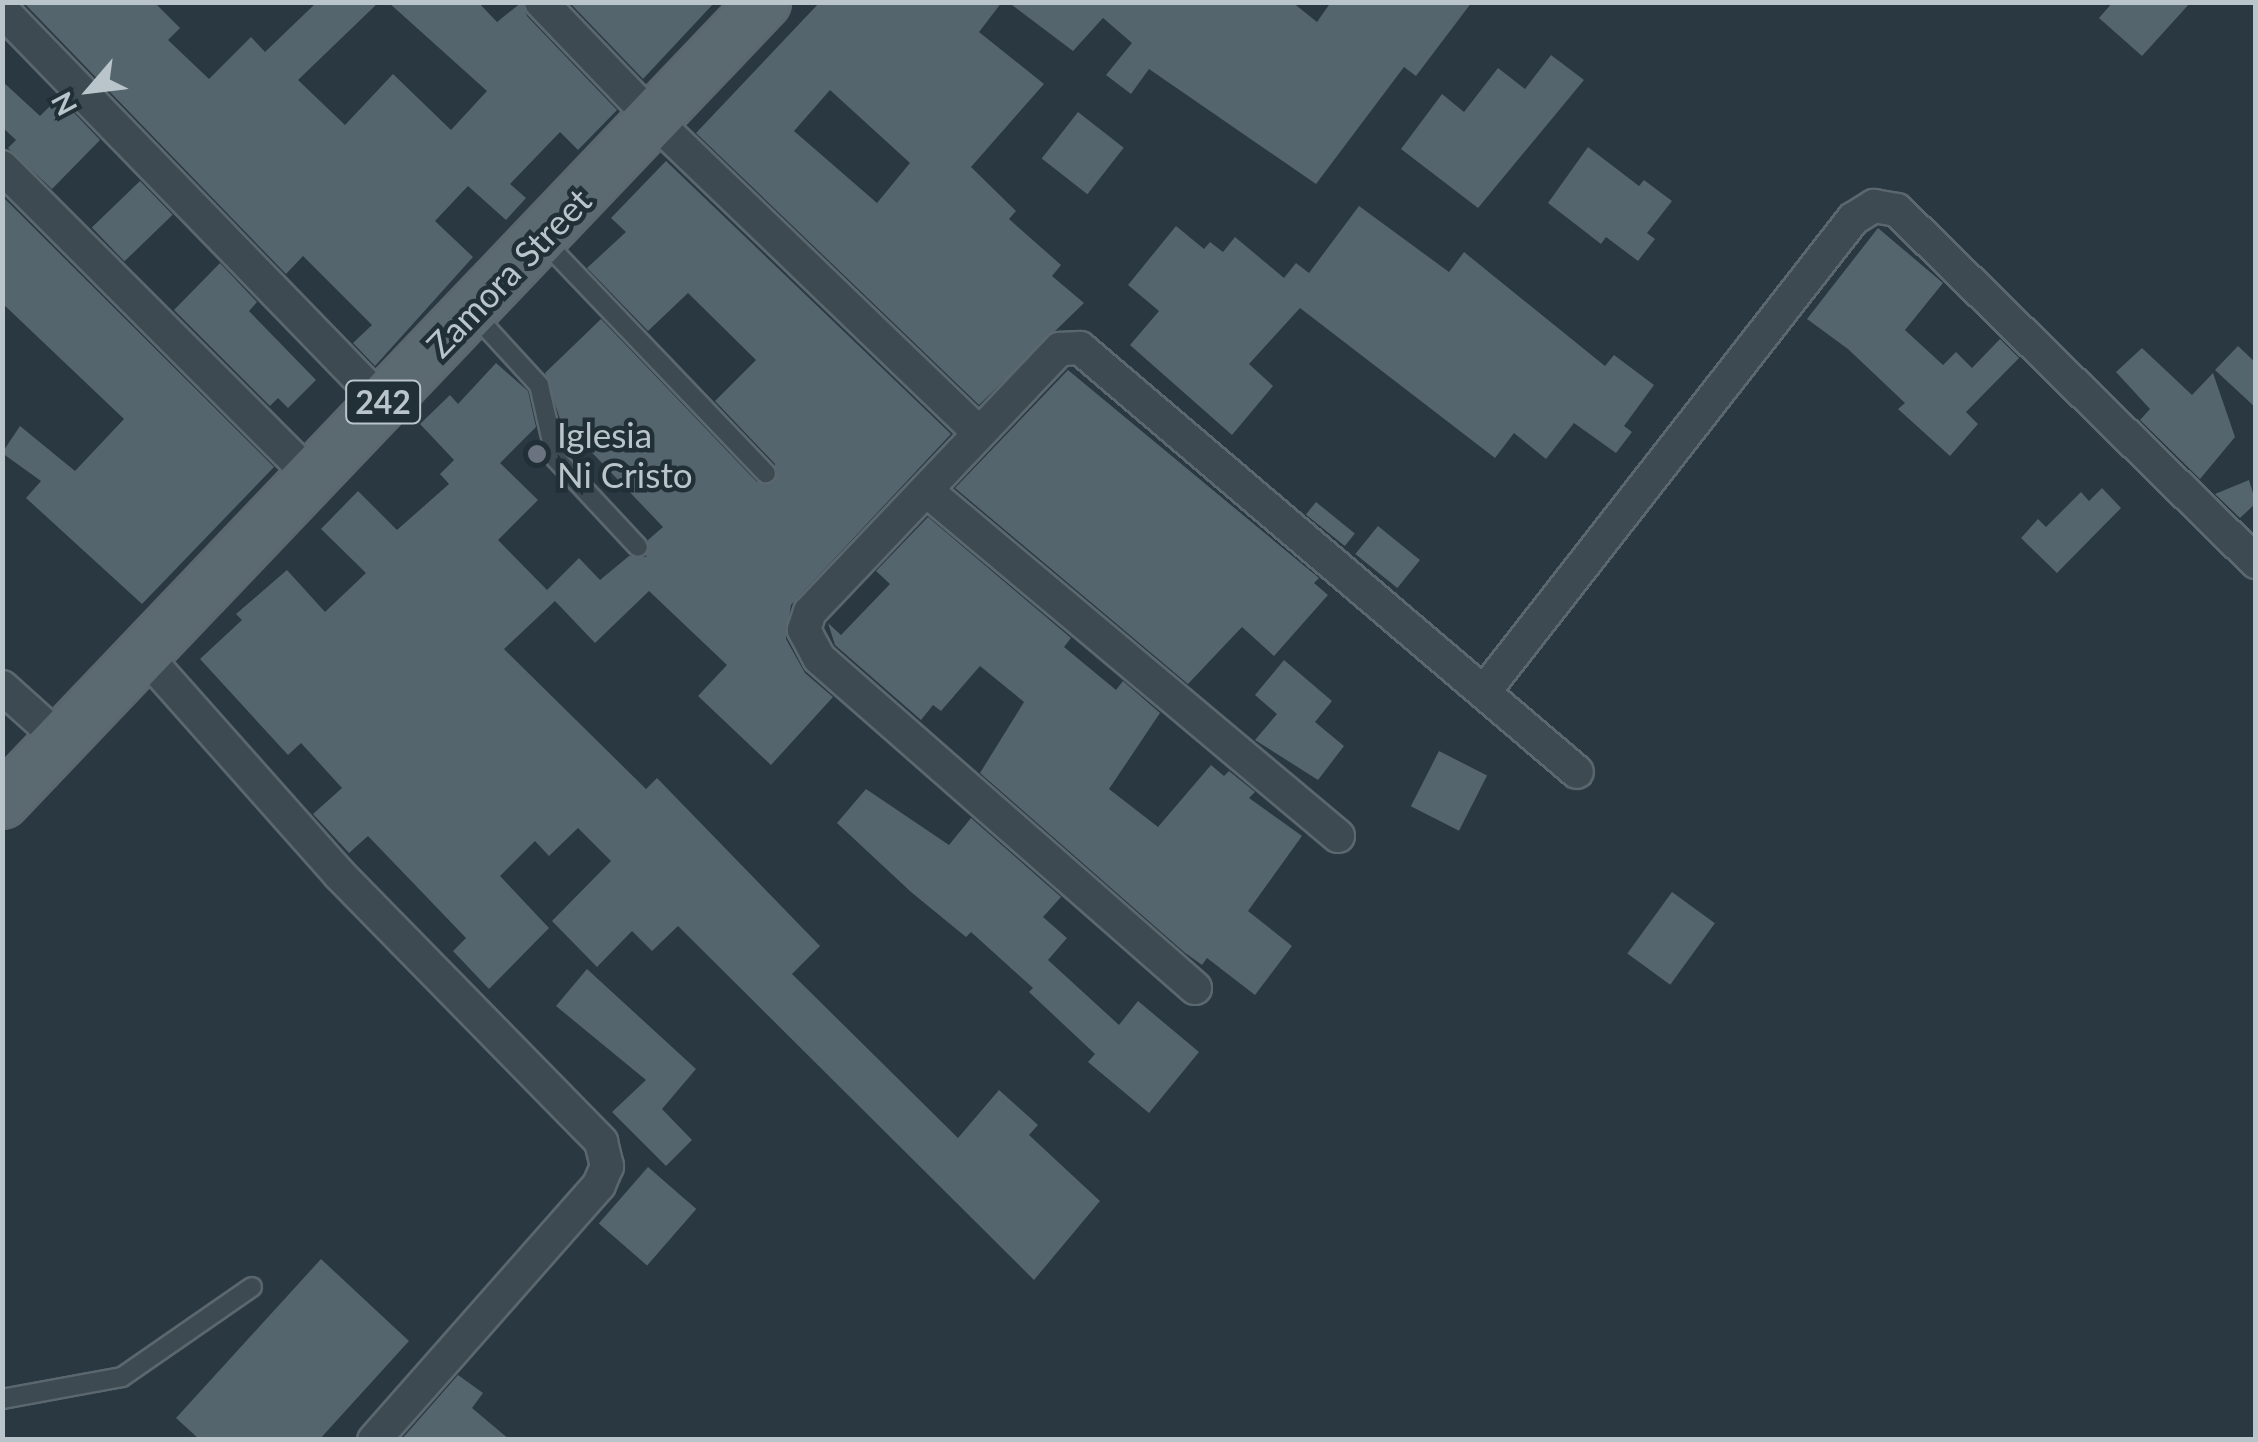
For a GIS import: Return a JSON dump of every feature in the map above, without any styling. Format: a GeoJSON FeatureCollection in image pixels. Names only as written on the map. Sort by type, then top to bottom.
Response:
{"type":"FeatureCollection","features":[{"type":"Feature","properties":{"kind":"main road","name":"Zamora Street"},"geometry":{"type":"LineString","coordinates":[[2,802],[764,2]]}},
{"type":"Feature","properties":{"kind":"street"},"geometry":{"type":"LineString","coordinates":[[542,2],[654,120],[977,430]]}},
{"type":"Feature","properties":{"kind":"street"},"geometry":{"type":"LineString","coordinates":[[2,10],[383,403]]}},
{"type":"Feature","properties":{"kind":"street"},"geometry":{"type":"LineString","coordinates":[[2,166],[313,478]]}},
{"type":"Feature","properties":{"kind":"street"},"geometry":{"type":"LineString","coordinates":[[1484,692],[1853,219],[1874,206],[1896,210],[2256,562]]}},
{"type":"Feature","properties":{"kind":"street"},"geometry":{"type":"LineString","coordinates":[[1195,988],[810,647],[804,630],[810,612],[977,430],[1060,349],[1080,348],[1577,772]]}},
{"type":"Feature","properties":{"kind":"street"},"geometry":{"type":"LineString","coordinates":[[926,490],[1338,836]]}},
{"type":"Feature","properties":{"kind":"street"},"geometry":{"type":"LineString","coordinates":[[143,653],[339,874],[601,1142],[607,1166],[599,1185],[374,1440]]}},
{"type":"Feature","properties":{"kind":"street"},"geometry":{"type":"LineString","coordinates":[[2,687],[60,740]]}},
{"type":"Feature","properties":{"kind":"lane"},"geometry":{"type":"LineString","coordinates":[[541,238],[766,473]]}},
{"type":"Feature","properties":{"kind":"lane"},"geometry":{"type":"LineString","coordinates":[[471,310],[539,385],[556,460],[638,547]]}},
{"type":"Feature","properties":{"kind":"lane"},"geometry":{"type":"LineString","coordinates":[[2,1399],[122,1377],[252,1287]]}},
{"type":"Feature","properties":{"kind":"building"},"geometry":{"type":"Polygon","coordinates":[[[23,2],[154,2],[180,28],[168,40],[209,79],[251,37],[265,52],[317,2],[379,2],[298,80],[345,125],[393,74],[451,130],[487,91],[388,2],[478,2],[497,22],[522,2],[527,16],[617,110],[578,150],[560,132],[510,184],[526,198],[506,220],[468,186],[435,221],[473,257],[375,366],[353,343],[372,325],[303,256],[286,274],[23,2]]]}},
{"type":"Feature","properties":{"kind":"building"},"geometry":{"type":"Polygon","coordinates":[[[569,2],[715,2],[643,79],[569,2]]]}},
{"type":"Feature","properties":{"kind":"building"},"geometry":{"type":"Polygon","coordinates":[[[820,2],[1002,2],[979,32],[1044,84],[971,167],[1016,211],[1009,219],[1061,265],[1052,276],[1084,303],[979,405],[696,133],[820,2]],[[830,90],[794,131],[877,203],[910,163],[830,90]]]}},
{"type":"Feature","properties":{"kind":"building"},"geometry":{"type":"Polygon","coordinates":[[[1008,2],[1292,2],[1317,22],[1331,2],[1472,2],[1416,76],[1404,67],[1316,184],[1149,69],[1131,94],[1106,75],[1132,43],[1103,18],[1073,51],[1008,2]]]}},
{"type":"Feature","properties":{"kind":"building"},"geometry":{"type":"Polygon","coordinates":[[[2113,2],[2191,2],[2142,56],[2099,18],[2113,2]]]}},
{"type":"Feature","properties":{"kind":"building"},"geometry":{"type":"Polygon","coordinates":[[[1551,55],[1584,80],[1478,208],[1401,149],[1442,94],[1464,112],[1498,68],[1525,89],[1551,55]]]}},
{"type":"Feature","properties":{"kind":"building"},"geometry":{"type":"Polygon","coordinates":[[[2,81],[40,116],[59,97],[100,140],[52,189],[8,148],[16,140],[2,127],[2,81]]]}},
{"type":"Feature","properties":{"kind":"building"},"geometry":{"type":"Polygon","coordinates":[[[1078,112],[1124,148],[1087,194],[1042,158],[1078,112]]]}},
{"type":"Feature","properties":{"kind":"building"},"geometry":{"type":"Polygon","coordinates":[[[1588,147],[1639,186],[1644,180],[1672,201],[1647,233],[1655,239],[1638,261],[1606,237],[1601,244],[1548,203],[1588,147]]]}},
{"type":"Feature","properties":{"kind":"building"},"geometry":{"type":"Polygon","coordinates":[[[666,161],[951,434],[791,605],[786,639],[805,673],[833,697],[771,765],[698,696],[727,665],[649,591],[595,643],[555,601],[504,649],[646,789],[657,778],[820,946],[792,974],[958,1138],[999,1090],[1038,1125],[1029,1135],[1100,1201],[1034,1280],[678,926],[652,951],[632,931],[597,967],[552,921],[611,861],[578,828],[549,856],[535,841],[500,876],[549,928],[489,989],[453,951],[466,938],[368,836],[349,853],[313,814],[342,788],[301,743],[288,755],[200,659],[242,620],[236,614],[287,570],[325,612],[366,573],[321,529],[358,491],[397,530],[449,484],[440,474],[454,460],[420,424],[450,395],[458,404],[496,363],[528,391],[536,427],[500,463],[538,500],[498,540],[547,590],[579,558],[600,580],[629,556],[646,557],[648,540],[663,527],[560,419],[545,373],[601,319],[757,482],[775,481],[775,464],[715,401],[756,360],[688,293],[648,331],[587,268],[626,232],[611,218],[666,161]]]}},
{"type":"Feature","properties":{"kind":"building"},"geometry":{"type":"Polygon","coordinates":[[[140,181],[173,215],[124,261],[92,228],[140,181]]]}},
{"type":"Feature","properties":{"kind":"building"},"geometry":{"type":"Polygon","coordinates":[[[2,196],[274,467],[142,604],[26,498],[41,481],[2,453],[20,426],[75,471],[124,419],[2,303],[2,196]]]}},
{"type":"Feature","properties":{"kind":"building"},"geometry":{"type":"Polygon","coordinates":[[[1359,206],[1449,272],[1464,252],[1605,366],[1614,355],[1654,385],[1624,426],[1632,432],[1616,453],[1574,423],[1546,459],[1514,433],[1495,458],[1300,308],[1249,364],[1273,386],[1232,435],[1130,345],[1159,311],[1128,285],[1176,226],[1204,249],[1210,242],[1223,252],[1235,237],[1284,278],[1296,263],[1309,273],[1359,206]]]}},
{"type":"Feature","properties":{"kind":"building"},"geometry":{"type":"Polygon","coordinates":[[[1878,228],[1943,283],[1905,330],[1943,365],[1956,352],[1972,368],[2000,339],[2019,358],[1966,412],[1978,424],[1950,456],[1898,409],[1905,403],[1848,349],[1807,319],[1878,228]]]}},
{"type":"Feature","properties":{"kind":"building"},"geometry":{"type":"Polygon","coordinates":[[[220,263],[257,302],[249,311],[316,380],[288,408],[278,398],[270,406],[174,310],[220,263]]]}},
{"type":"Feature","properties":{"kind":"building"},"geometry":{"type":"Polygon","coordinates":[[[2238,346],[2256,363],[2256,408],[2215,370],[2238,346]]]}},
{"type":"Feature","properties":{"kind":"building"},"geometry":{"type":"Polygon","coordinates":[[[2142,348],[2192,395],[2213,373],[2235,437],[2200,479],[2140,420],[2150,409],[2116,372],[2142,348]]]}},
{"type":"Feature","properties":{"kind":"building"},"geometry":{"type":"Polygon","coordinates":[[[1068,370],[1319,578],[1314,583],[1328,595],[1274,656],[1242,627],[1188,684],[955,488],[1068,370]]]}},
{"type":"Feature","properties":{"kind":"building"},"geometry":{"type":"Polygon","coordinates":[[[2249,480],[2256,503],[2240,518],[2215,494],[2249,480]]]}},
{"type":"Feature","properties":{"kind":"building"},"geometry":{"type":"Polygon","coordinates":[[[2102,488],[2121,508],[2057,573],[2021,538],[2038,519],[2046,527],[2081,492],[2089,501],[2102,488]]]}},
{"type":"Feature","properties":{"kind":"building"},"geometry":{"type":"Polygon","coordinates":[[[1316,502],[1355,533],[1345,546],[1306,514],[1316,502]]]}},
{"type":"Feature","properties":{"kind":"building"},"geometry":{"type":"Polygon","coordinates":[[[928,517],[1071,638],[1064,647],[1116,690],[1123,681],[1160,713],[1109,789],[1158,827],[1211,765],[1224,776],[1229,771],[1255,792],[1249,798],[1302,836],[1248,911],[1292,946],[1255,995],[1207,958],[1202,965],[1184,952],[980,773],[1024,702],[980,666],[941,711],[933,705],[921,720],[835,645],[828,623],[841,635],[890,584],[876,571],[928,517]]]}},
{"type":"Feature","properties":{"kind":"building"},"geometry":{"type":"Polygon","coordinates":[[[1378,526],[1420,560],[1397,588],[1355,554],[1378,526]]]}},
{"type":"Feature","properties":{"kind":"building"},"geometry":{"type":"Polygon","coordinates":[[[1284,660],[1332,701],[1315,722],[1344,746],[1318,780],[1255,740],[1277,714],[1255,695],[1284,660]]]}},
{"type":"Feature","properties":{"kind":"building"},"geometry":{"type":"Polygon","coordinates":[[[1439,751],[1487,776],[1459,831],[1411,806],[1439,751]]]}},
{"type":"Feature","properties":{"kind":"building"},"geometry":{"type":"Polygon","coordinates":[[[866,789],[949,845],[971,818],[1061,897],[1043,917],[1067,938],[1048,960],[1119,1025],[1138,1001],[1199,1052],[1149,1113],[1088,1062],[1095,1054],[1029,992],[1033,988],[971,932],[966,937],[911,892],[837,823],[866,789]]]}},
{"type":"Feature","properties":{"kind":"building"},"geometry":{"type":"Polygon","coordinates":[[[1672,892],[1715,923],[1670,985],[1627,953],[1672,892]]]}},
{"type":"Feature","properties":{"kind":"building"},"geometry":{"type":"Polygon","coordinates":[[[587,969],[696,1069],[662,1109],[692,1140],[666,1166],[612,1112],[646,1080],[556,1006],[587,969]]]}},
{"type":"Feature","properties":{"kind":"building"},"geometry":{"type":"Polygon","coordinates":[[[648,1167],[696,1209],[647,1266],[599,1224],[648,1167]]]}},
{"type":"Feature","properties":{"kind":"building"},"geometry":{"type":"Polygon","coordinates":[[[321,1259],[409,1341],[319,1440],[200,1440],[176,1418],[321,1259]]]}},
{"type":"Feature","properties":{"kind":"building"},"geometry":{"type":"Polygon","coordinates":[[[458,1375],[483,1393],[472,1408],[510,1440],[401,1440],[458,1375]]]}},
{"type":"Feature","properties":{"kind":"place","name":"Iglesia Ni Cristo"},"geometry":{"type":"Point","coordinates":[537,454]}}]}
